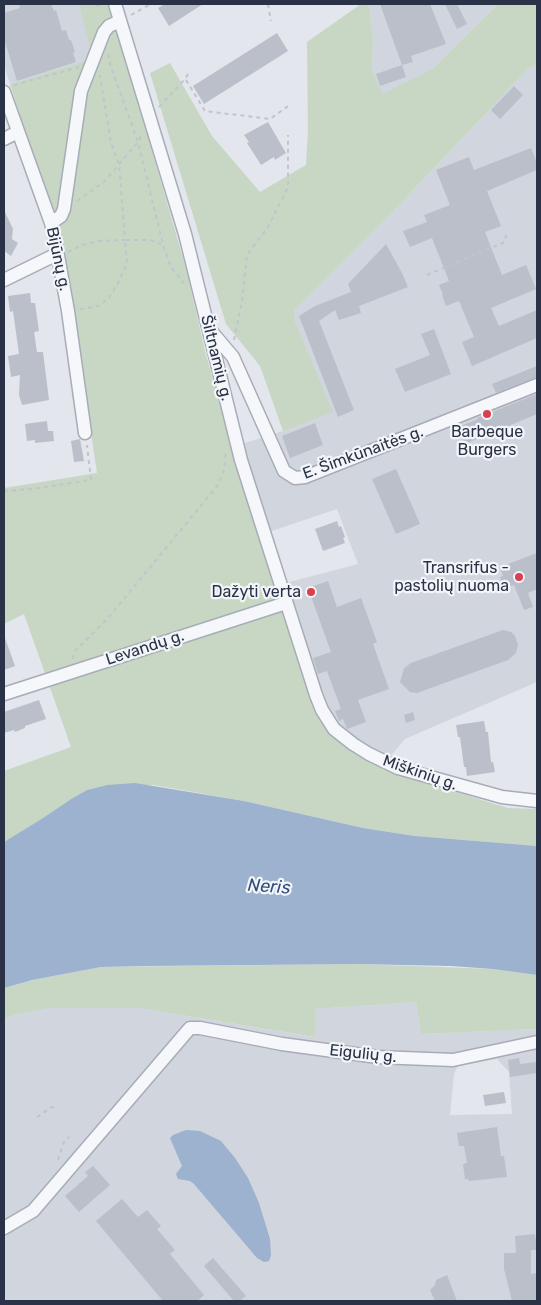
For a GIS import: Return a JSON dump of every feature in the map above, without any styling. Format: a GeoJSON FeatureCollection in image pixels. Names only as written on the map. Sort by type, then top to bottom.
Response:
{"type":"FeatureCollection","features":[{"type":"Feature","properties":{"kind":"street","name":"Šiltnamių g."},"geometry":{"type":"LineString","coordinates":[[115,4],[184,234],[241,460],[322,710]]}},
{"type":"Feature","properties":{"kind":"street"},"geometry":{"type":"LineString","coordinates":[[51,223],[61,216],[64,209],[81,90],[104,32],[110,26],[120,21]]}},
{"type":"Feature","properties":{"kind":"street","name":"Bijūnų g."},"geometry":{"type":"LineString","coordinates":[[7,89],[18,132],[51,223],[68,311],[85,433]]}},
{"type":"Feature","properties":{"kind":"street"},"geometry":{"type":"LineString","coordinates":[[4,139],[18,132]]}},
{"type":"Feature","properties":{"kind":"street"},"geometry":{"type":"LineString","coordinates":[[4,280],[57,254]]}},
{"type":"Feature","properties":{"kind":"street"},"geometry":{"type":"LineString","coordinates":[[209,329],[234,357]]}},
{"type":"Feature","properties":{"kind":"street","name":"E. Šimkūnaitės g."},"geometry":{"type":"LineString","coordinates":[[234,357],[284,471],[295,478],[305,477],[537,384]]}},
{"type":"Feature","properties":{"kind":"street","name":"Levandų g."},"geometry":{"type":"LineString","coordinates":[[4,694],[286,603]]}},
{"type":"Feature","properties":{"kind":"street","name":"Miškinių g."},"geometry":{"type":"LineString","coordinates":[[322,710],[334,729],[353,744],[398,768],[502,798],[537,801]]}},
{"type":"Feature","properties":{"kind":"street","name":"Eigulių g."},"geometry":{"type":"LineString","coordinates":[[4,1228],[33,1211],[190,1028],[200,1028],[282,1044],[378,1057],[453,1060],[537,1042]]}},
{"type":"Feature","properties":{"kind":"path"},"geometry":{"type":"LineString","coordinates":[[268,4],[271,21]]}},
{"type":"Feature","properties":{"kind":"path"},"geometry":{"type":"LineString","coordinates":[[120,21],[149,5]]}},
{"type":"Feature","properties":{"kind":"path"},"geometry":{"type":"LineString","coordinates":[[104,32],[111,67],[138,142],[163,245],[171,266],[182,281],[200,295]]}},
{"type":"Feature","properties":{"kind":"path"},"geometry":{"type":"LineString","coordinates":[[7,89],[93,58],[111,143],[119,164],[127,263],[109,298],[99,306],[68,311]]}},
{"type":"Feature","properties":{"kind":"path"},"geometry":{"type":"LineString","coordinates":[[150,116],[185,79],[190,71]]}},
{"type":"Feature","properties":{"kind":"path"},"geometry":{"type":"LineString","coordinates":[[185,79],[205,111],[270,119],[291,104]]}},
{"type":"Feature","properties":{"kind":"path"},"geometry":{"type":"LineString","coordinates":[[64,209],[70,207],[105,181],[138,142],[142,134]]}},
{"type":"Feature","properties":{"kind":"path"},"geometry":{"type":"LineString","coordinates":[[234,357],[233,345],[242,301],[248,255],[268,227],[288,187],[288,135]]}},
{"type":"Feature","properties":{"kind":"path"},"geometry":{"type":"LineString","coordinates":[[426,274],[505,242],[506,235]]}},
{"type":"Feature","properties":{"kind":"path"},"geometry":{"type":"LineString","coordinates":[[57,254],[82,245],[99,242],[150,240],[163,245]]}},
{"type":"Feature","properties":{"kind":"path"},"geometry":{"type":"LineString","coordinates":[[4,491],[92,480],[85,433]]}},
{"type":"Feature","properties":{"kind":"path"},"geometry":{"type":"LineString","coordinates":[[74,671],[74,652],[108,618],[218,485],[224,470],[226,446]]}},
{"type":"Feature","properties":{"kind":"path"},"geometry":{"type":"LineString","coordinates":[[37,1117],[52,1107],[58,1109]]}},
{"type":"Feature","properties":{"kind":"path"},"geometry":{"type":"LineString","coordinates":[[58,1160],[64,1142],[69,1137]]}},
{"type":"Feature","properties":{"kind":"shaded area"},"geometry":{"type":"Polygon","coordinates":[[[4,4],[80,4],[90,49],[85,61],[10,84],[4,65],[4,4]]]}},
{"type":"Feature","properties":{"kind":"shaded area"},"geometry":{"type":"Polygon","coordinates":[[[369,4],[498,4],[433,70],[381,95],[372,71],[373,40],[369,4]]]}},
{"type":"Feature","properties":{"kind":"shaded area"},"geometry":{"type":"Polygon","coordinates":[[[537,64],[537,682],[405,739],[389,758],[347,734],[336,722],[319,687],[286,583],[358,564],[337,509],[269,532],[242,444],[283,431],[295,322],[294,310],[395,209],[528,69],[537,64]]]}},
{"type":"Feature","properties":{"kind":"shaded area"},"geometry":{"type":"Polygon","coordinates":[[[416,1002],[421,1034],[537,1029],[537,1301],[4,1301],[4,1019],[14,1015],[51,1008],[139,1008],[314,1037],[315,1009],[416,1002]],[[497,1059],[458,1066],[454,1074],[450,1115],[512,1114],[509,1072],[497,1059]]]}},
{"type":"Feature","properties":{"kind":"green space"},"geometry":{"type":"Polygon","coordinates":[[[79,4],[109,4],[186,268],[205,351],[234,456],[301,666],[354,751],[384,770],[508,808],[537,809],[537,846],[415,836],[363,828],[244,801],[154,785],[107,785],[87,790],[4,842],[4,771],[71,747],[24,614],[4,624],[4,488],[97,473],[66,266],[60,239],[10,84],[85,61],[90,49],[79,4]]]}},
{"type":"Feature","properties":{"kind":"green space"},"geometry":{"type":"Polygon","coordinates":[[[361,4],[369,4],[373,40],[372,71],[382,94],[433,69],[498,4],[537,4],[537,64],[528,69],[395,209],[294,310],[295,322],[333,412],[283,431],[260,366],[226,324],[150,73],[170,63],[212,136],[260,192],[306,165],[308,131],[307,42],[361,4]]]}},
{"type":"Feature","properties":{"kind":"green space"},"geometry":{"type":"Polygon","coordinates":[[[358,964],[493,969],[537,975],[537,1029],[421,1034],[416,1002],[315,1009],[315,1037],[139,1008],[51,1008],[14,1015],[4,1019],[4,988],[32,980],[101,967],[358,964]]]}},
{"type":"Feature","properties":{"kind":"water","name":"Neris"},"geometry":{"type":"Polygon","coordinates":[[[135,783],[244,801],[363,828],[415,836],[537,846],[537,975],[451,966],[358,964],[101,967],[32,980],[4,988],[4,842],[87,790],[107,785],[135,783]]]}},
{"type":"Feature","properties":{"kind":"water"},"geometry":{"type":"Polygon","coordinates":[[[186,1130],[200,1131],[221,1141],[248,1178],[259,1203],[270,1239],[271,1255],[269,1261],[264,1262],[257,1258],[194,1184],[190,1181],[178,1179],[176,1174],[182,1166],[170,1138],[186,1130]]]}},
{"type":"Feature","properties":{"kind":"building"},"geometry":{"type":"Polygon","coordinates":[[[19,4],[51,4],[54,11],[56,10],[62,31],[66,30],[69,40],[71,40],[76,62],[17,81],[4,38],[4,13],[20,8],[19,4]]]}},
{"type":"Feature","properties":{"kind":"building"},"geometry":{"type":"Polygon","coordinates":[[[165,4],[203,4],[169,26],[158,8],[165,4]]]}},
{"type":"Feature","properties":{"kind":"building"},"geometry":{"type":"Polygon","coordinates":[[[380,4],[430,4],[446,44],[411,56],[413,62],[402,65],[380,4]]]}},
{"type":"Feature","properties":{"kind":"building"},"geometry":{"type":"Polygon","coordinates":[[[445,4],[457,4],[467,24],[457,29],[445,4]]]}},
{"type":"Feature","properties":{"kind":"building"},"geometry":{"type":"Polygon","coordinates":[[[277,33],[288,51],[204,104],[193,86],[277,33]]]}},
{"type":"Feature","properties":{"kind":"building"},"geometry":{"type":"Polygon","coordinates":[[[402,65],[406,77],[380,86],[376,74],[402,65]]]}},
{"type":"Feature","properties":{"kind":"building"},"geometry":{"type":"Polygon","coordinates":[[[514,86],[523,95],[500,119],[491,110],[514,86]]]}},
{"type":"Feature","properties":{"kind":"building"},"geometry":{"type":"Polygon","coordinates":[[[268,122],[286,153],[275,160],[274,157],[261,165],[244,135],[268,122]]]}},
{"type":"Feature","properties":{"kind":"building"},"geometry":{"type":"Polygon","coordinates":[[[531,148],[537,163],[537,170],[487,191],[501,226],[485,232],[502,275],[526,265],[536,289],[491,308],[499,326],[537,310],[537,338],[472,366],[462,342],[474,337],[459,301],[446,306],[439,285],[449,281],[432,238],[410,247],[403,231],[427,222],[424,215],[450,205],[436,170],[469,157],[474,170],[531,148]]]}},
{"type":"Feature","properties":{"kind":"building"},"geometry":{"type":"Polygon","coordinates":[[[4,210],[13,229],[12,239],[18,243],[11,256],[4,251],[4,210]]]}},
{"type":"Feature","properties":{"kind":"building"},"geometry":{"type":"Polygon","coordinates":[[[386,244],[408,287],[359,306],[361,313],[339,320],[335,310],[319,321],[354,410],[338,417],[299,316],[315,306],[351,292],[348,284],[386,244]]]}},
{"type":"Feature","properties":{"kind":"building"},"geometry":{"type":"Polygon","coordinates":[[[30,293],[31,303],[35,303],[39,331],[34,332],[37,352],[43,352],[49,400],[22,405],[19,395],[20,375],[11,377],[8,356],[19,354],[13,311],[10,312],[8,296],[30,293]]]}},
{"type":"Feature","properties":{"kind":"building"},"geometry":{"type":"Polygon","coordinates":[[[434,329],[451,374],[405,392],[395,369],[430,355],[421,334],[434,329]]]}},
{"type":"Feature","properties":{"kind":"building"},"geometry":{"type":"Polygon","coordinates":[[[537,366],[537,377],[496,393],[492,384],[537,366]]]}},
{"type":"Feature","properties":{"kind":"building"},"geometry":{"type":"Polygon","coordinates":[[[537,394],[537,414],[465,444],[458,427],[537,394]]]}},
{"type":"Feature","properties":{"kind":"building"},"geometry":{"type":"Polygon","coordinates":[[[47,421],[48,431],[53,431],[54,441],[35,443],[35,440],[27,441],[25,424],[47,421]]]}},
{"type":"Feature","properties":{"kind":"building"},"geometry":{"type":"Polygon","coordinates":[[[315,423],[323,445],[290,458],[282,436],[315,423]]]}},
{"type":"Feature","properties":{"kind":"building"},"geometry":{"type":"Polygon","coordinates":[[[80,439],[84,461],[74,462],[71,441],[80,439]]]}},
{"type":"Feature","properties":{"kind":"building"},"geometry":{"type":"Polygon","coordinates":[[[396,469],[420,524],[396,534],[372,479],[396,469]]]}},
{"type":"Feature","properties":{"kind":"building"},"geometry":{"type":"Polygon","coordinates":[[[337,521],[345,537],[343,538],[345,543],[323,551],[315,529],[337,521]]]}},
{"type":"Feature","properties":{"kind":"building","name":"Transrifus - pastolių nuoma"},"geometry":{"type":"Polygon","coordinates":[[[537,553],[537,589],[528,593],[533,607],[524,610],[514,585],[504,588],[500,577],[503,576],[500,567],[537,553]]]}},
{"type":"Feature","properties":{"kind":"building"},"geometry":{"type":"Polygon","coordinates":[[[328,581],[337,607],[361,598],[377,642],[373,644],[389,689],[358,700],[366,722],[347,729],[343,719],[339,721],[335,711],[341,709],[327,671],[318,674],[313,658],[331,652],[308,588],[328,581]]]}},
{"type":"Feature","properties":{"kind":"building"},"geometry":{"type":"Polygon","coordinates":[[[503,630],[511,632],[515,636],[518,645],[516,653],[508,660],[417,693],[410,692],[400,682],[404,668],[411,663],[503,630]]]}},
{"type":"Feature","properties":{"kind":"building"},"geometry":{"type":"Polygon","coordinates":[[[4,638],[15,666],[4,670],[4,638]]]}},
{"type":"Feature","properties":{"kind":"building"},"geometry":{"type":"Polygon","coordinates":[[[39,700],[46,719],[25,726],[25,728],[15,732],[14,730],[4,733],[4,712],[39,700]]]}},
{"type":"Feature","properties":{"kind":"building"},"geometry":{"type":"Polygon","coordinates":[[[413,712],[415,720],[406,723],[404,715],[413,712]]]}},
{"type":"Feature","properties":{"kind":"building"},"geometry":{"type":"Polygon","coordinates":[[[484,721],[486,732],[488,732],[491,762],[493,762],[495,772],[467,776],[456,725],[484,721]]]}},
{"type":"Feature","properties":{"kind":"building"},"geometry":{"type":"Polygon","coordinates":[[[519,1058],[520,1064],[537,1062],[537,1073],[510,1077],[508,1060],[519,1058]]]}},
{"type":"Feature","properties":{"kind":"building"},"geometry":{"type":"Polygon","coordinates":[[[504,1092],[506,1103],[485,1106],[483,1095],[504,1092]]]}},
{"type":"Feature","properties":{"kind":"building"},"geometry":{"type":"Polygon","coordinates":[[[497,1127],[501,1156],[504,1156],[507,1177],[469,1181],[465,1179],[463,1164],[467,1163],[464,1146],[459,1146],[457,1133],[497,1127]]]}},
{"type":"Feature","properties":{"kind":"building"},"geometry":{"type":"Polygon","coordinates":[[[93,1166],[110,1185],[79,1212],[65,1196],[88,1176],[85,1172],[93,1166]]]}},
{"type":"Feature","properties":{"kind":"building"},"geometry":{"type":"Polygon","coordinates":[[[122,1199],[138,1217],[147,1210],[161,1226],[157,1229],[175,1250],[170,1254],[204,1295],[197,1301],[163,1301],[96,1221],[122,1199]]]}},
{"type":"Feature","properties":{"kind":"building"},"geometry":{"type":"Polygon","coordinates":[[[535,1234],[537,1250],[531,1250],[531,1274],[537,1273],[537,1301],[512,1301],[504,1269],[504,1253],[516,1253],[515,1236],[535,1234]]]}},
{"type":"Feature","properties":{"kind":"building"},"geometry":{"type":"Polygon","coordinates":[[[213,1258],[246,1296],[239,1301],[234,1301],[204,1266],[213,1258]]]}},
{"type":"Feature","properties":{"kind":"building"},"geometry":{"type":"Polygon","coordinates":[[[447,1275],[457,1301],[435,1301],[430,1290],[435,1285],[436,1280],[447,1275]]]}},
{"type":"Feature","properties":{"kind":"place","name":"Barbeque Burgers"},"geometry":{"type":"Point","coordinates":[487,414]}},
{"type":"Feature","properties":{"kind":"place","name":"Transrifus - pastolių nuoma"},"geometry":{"type":"Point","coordinates":[519,577]}},
{"type":"Feature","properties":{"kind":"place","name":"Dažyti verta"},"geometry":{"type":"Point","coordinates":[311,592]}}]}
